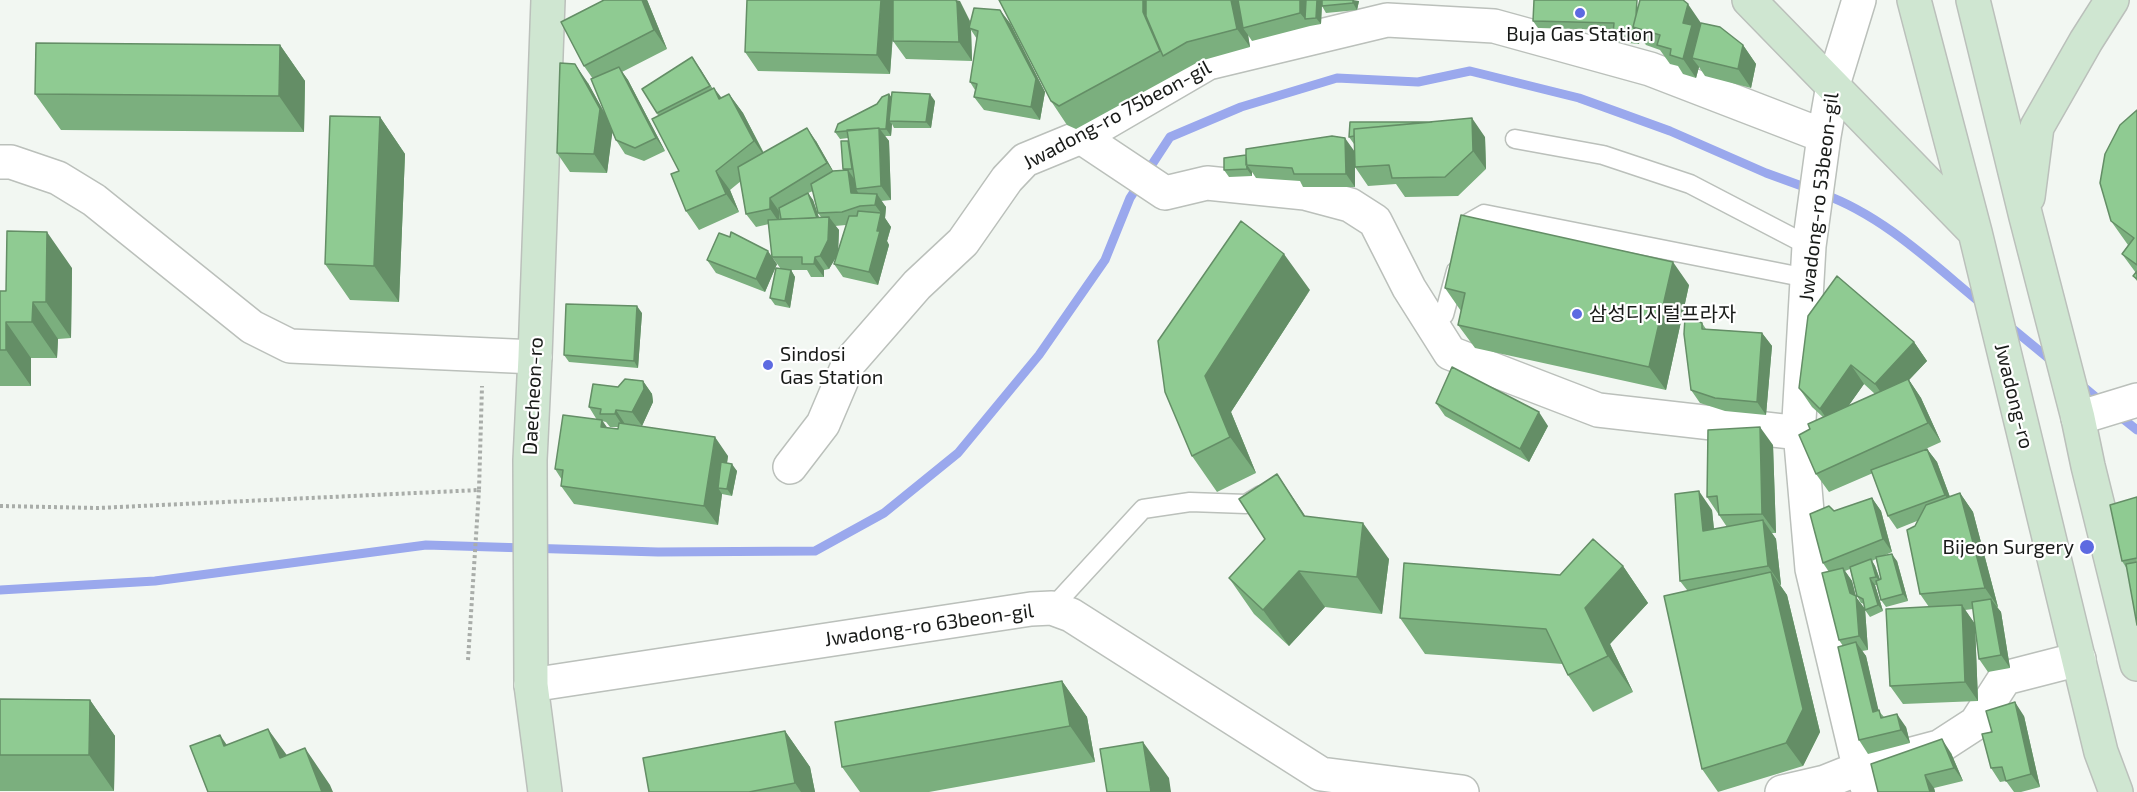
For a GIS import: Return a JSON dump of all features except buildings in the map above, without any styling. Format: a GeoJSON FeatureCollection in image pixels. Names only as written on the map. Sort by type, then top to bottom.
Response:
{"type":"FeatureCollection","features":[{"type":"Feature","properties":{"kind":"main road","name":"Daecheon-ro"},"geometry":{"type":"LineString","coordinates":[[545,792],[531,685],[530,460],[548,0]]}},
{"type":"Feature","properties":{"kind":"main road"},"geometry":{"type":"LineString","coordinates":[[1749,0],[1974,232]]}},
{"type":"Feature","properties":{"kind":"main road","name":"Jwadong-ro"},"geometry":{"type":"LineString","coordinates":[[1914,0],[1974,232],[2101,752],[2116,792]]}},
{"type":"Feature","properties":{"kind":"main road"},"geometry":{"type":"LineString","coordinates":[[1973,0],[2137,664]]}},
{"type":"Feature","properties":{"kind":"main road"},"geometry":{"type":"LineString","coordinates":[[2026,217],[2037,127],[2086,40],[2112,0]]}},
{"type":"Feature","properties":{"kind":"street","name":"Jwadong-ro 53beon-gil"},"geometry":{"type":"LineString","coordinates":[[1859,0],[1833,85],[1824,136],[1808,262],[1799,420],[1812,569],[1865,780]]}},
{"type":"Feature","properties":{"kind":"street","name":"Jwadong-ro 75beon-gil"},"geometry":{"type":"LineString","coordinates":[[790,467],[823,424],[849,363],[916,285],[963,242],[1007,179],[1025,160],[1081,137],[1208,63],[1387,20],[1494,26],[1650,69],[1824,136]]}},
{"type":"Feature","properties":{"kind":"street"},"geometry":{"type":"LineString","coordinates":[[1081,137],[1166,193],[1207,183],[1305,193],[1350,205],[1376,221],[1409,288],[1450,353],[1598,410],[1800,433]]}},
{"type":"Feature","properties":{"kind":"street"},"geometry":{"type":"LineString","coordinates":[[0,162],[11,162],[58,178],[85,195],[252,327],[290,346],[535,357]]}},
{"type":"Feature","properties":{"kind":"street"},"geometry":{"type":"LineString","coordinates":[[2078,418],[2137,399]]}},
{"type":"Feature","properties":{"kind":"street","name":"Jwadong-ro 63beon-gil"},"geometry":{"type":"LineString","coordinates":[[531,685],[1031,609],[1052,608],[1071,615],[1322,783],[1462,792]]}},
{"type":"Feature","properties":{"kind":"street"},"geometry":{"type":"LineString","coordinates":[[1782,792],[1825,782],[1865,780],[1939,747],[1977,723],[2005,678],[2079,659]]}},
{"type":"Feature","properties":{"kind":"lane"},"geometry":{"type":"LineString","coordinates":[[1515,139],[1603,155],[1690,184],[1808,262]]}},
{"type":"Feature","properties":{"kind":"lane"},"geometry":{"type":"LineString","coordinates":[[1444,315],[1470,222],[1484,214],[1808,262]]}},
{"type":"Feature","properties":{"kind":"lane"},"geometry":{"type":"LineString","coordinates":[[1052,608],[1143,509],[1190,502],[1246,504],[1273,487]]}},
{"type":"Feature","properties":{"kind":"path"},"geometry":{"type":"LineString","coordinates":[[468,660],[479,490],[482,354]]}},
{"type":"Feature","properties":{"kind":"path"},"geometry":{"type":"LineString","coordinates":[[0,506],[98,508],[479,490]]}},
{"type":"Feature","properties":{"kind":"waterway"},"geometry":{"type":"LineString","coordinates":[[0,590],[155,581],[426,545],[658,552],[815,551],[884,513],[958,453],[1039,355],[1105,260],[1130,198],[1170,137],[1241,107],[1337,78],[1418,82],[1470,71],[1579,98],[1670,131],[1766,173],[1810,189]]}},
{"type":"Feature","properties":{"kind":"waterway"},"geometry":{"type":"LineString","coordinates":[[1823,194],[1845,203],[1888,228],[1983,305]]}},
{"type":"Feature","properties":{"kind":"waterway"},"geometry":{"type":"LineString","coordinates":[[2008,325],[2053,362]]}},
{"type":"Feature","properties":{"kind":"waterway"},"geometry":{"type":"LineString","coordinates":[[2080,384],[2104,404]]}},
{"type":"Feature","properties":{"kind":"waterway"},"geometry":{"type":"LineString","coordinates":[[2117,414],[2137,430]]}},
{"type":"Feature","properties":{"kind":"place","name":"Buja Gas Station"},"geometry":{"type":"Point","coordinates":[1580,13]}},
{"type":"Feature","properties":{"kind":"place","name":"삼성디지털프라자"},"geometry":{"type":"Point","coordinates":[1577,314]}},
{"type":"Feature","properties":{"kind":"place","name":"Sindosi Gas Station"},"geometry":{"type":"Point","coordinates":[768,365]}},
{"type":"Feature","properties":{"kind":"place","name":"Bijeon Surgery"},"geometry":{"type":"Point","coordinates":[2087,547]}}]}
